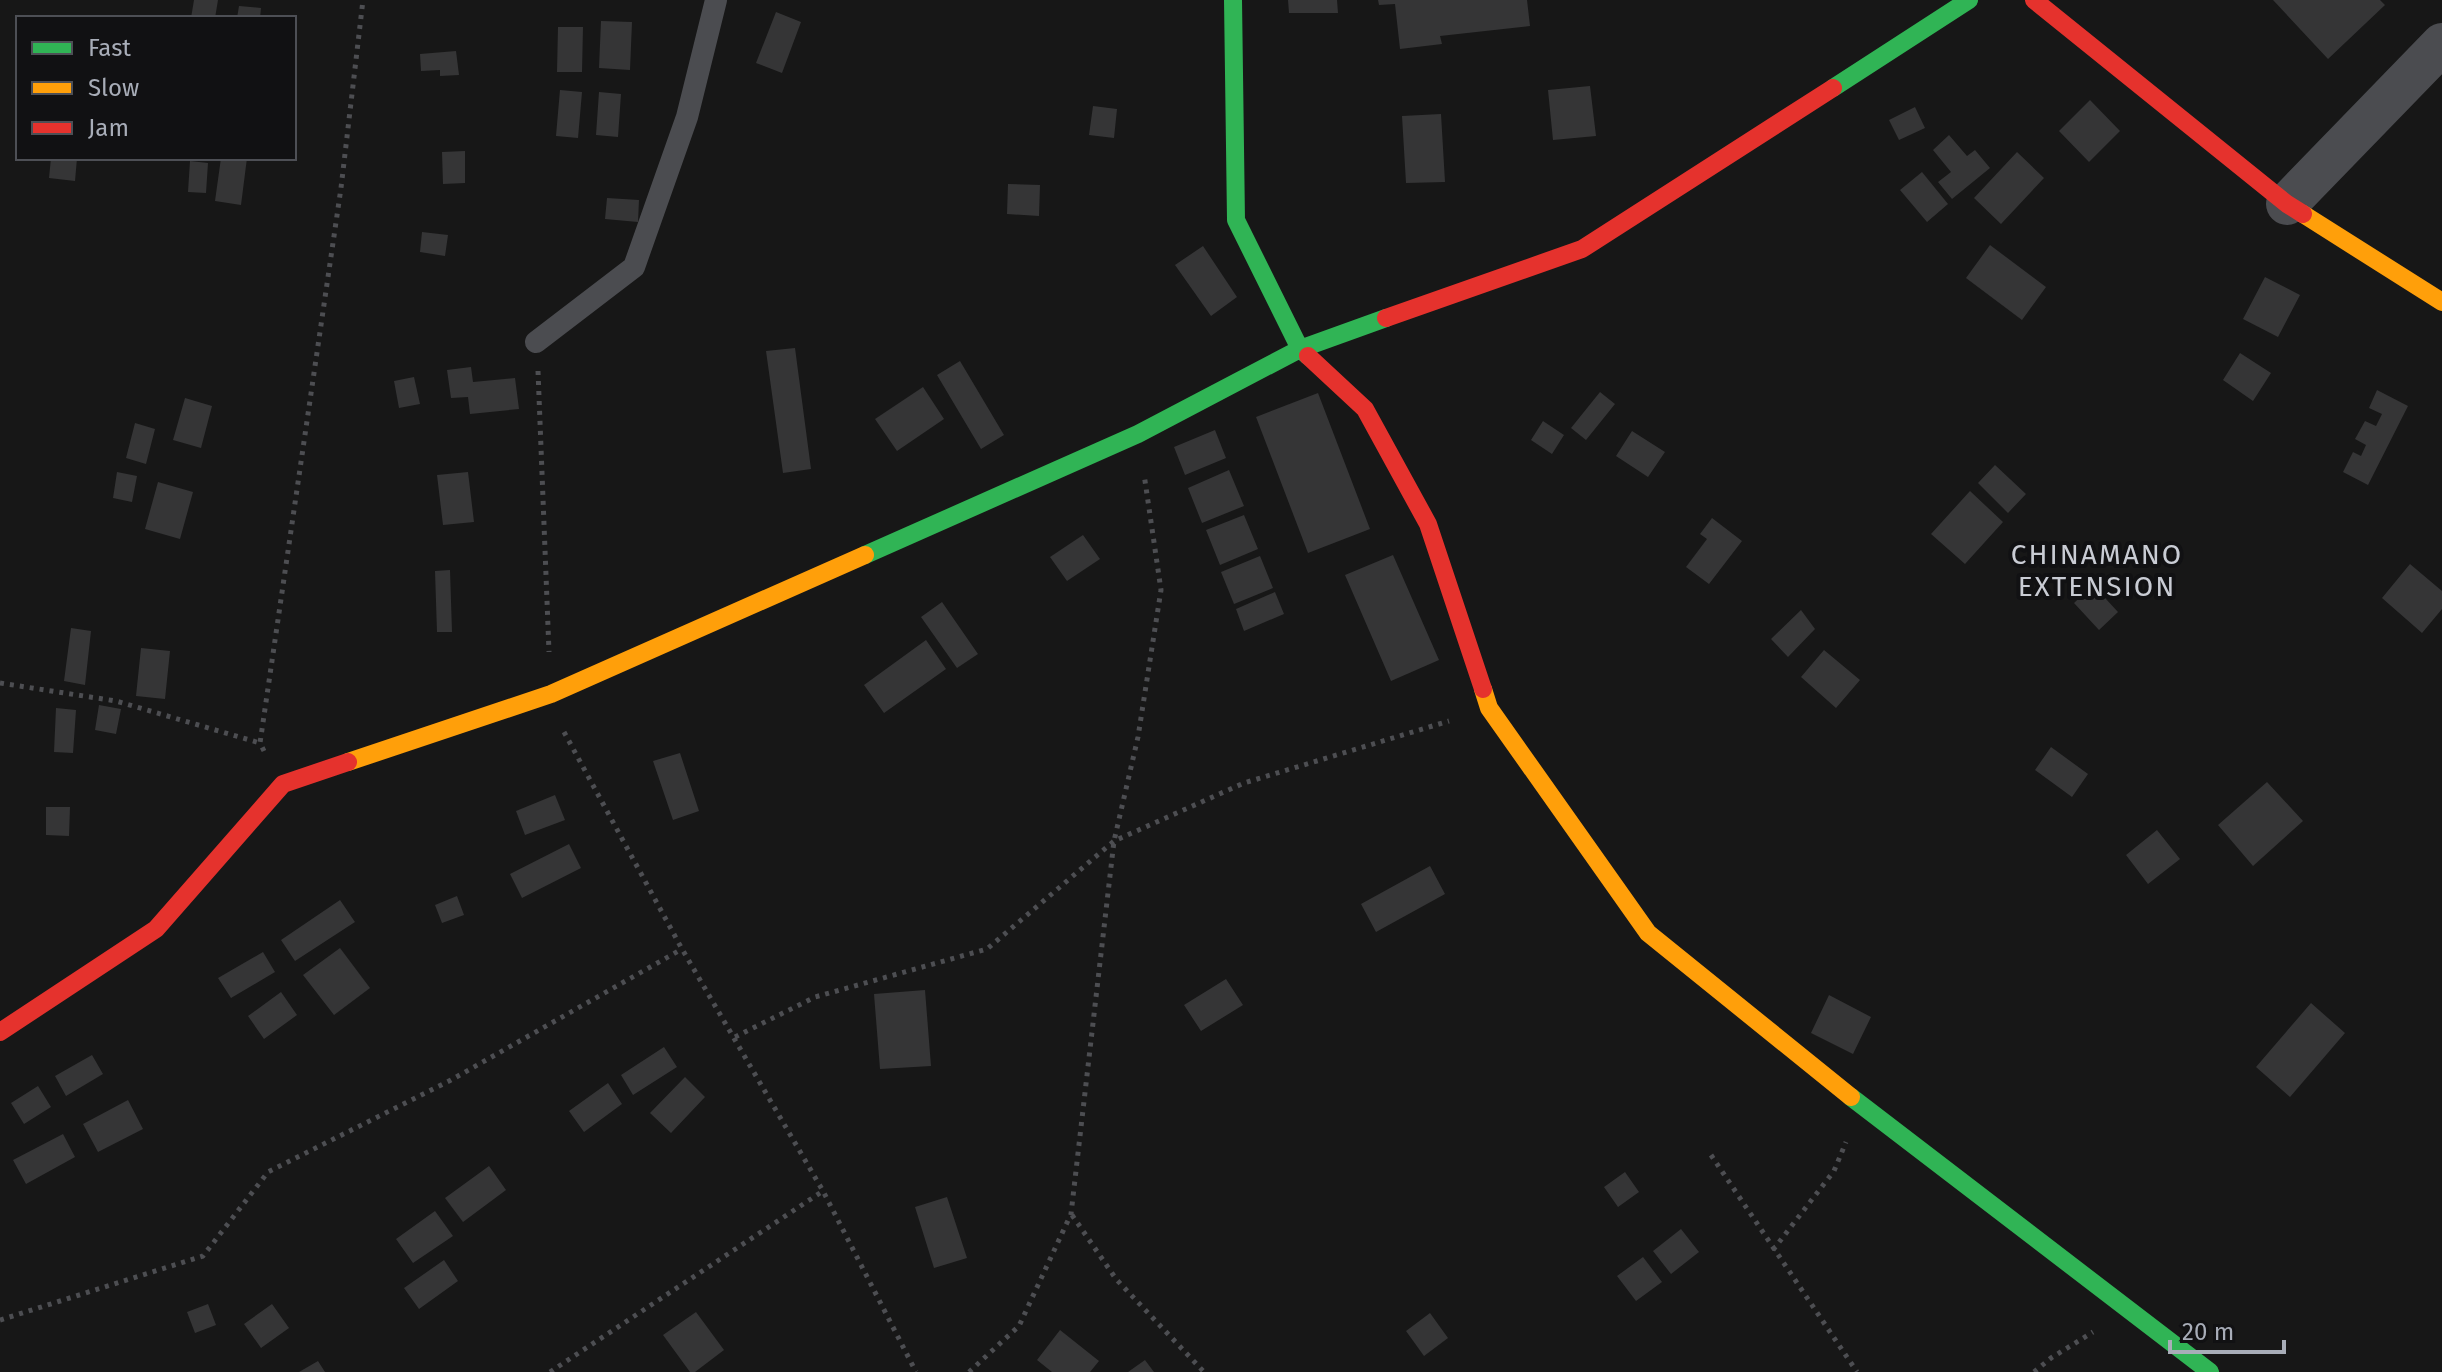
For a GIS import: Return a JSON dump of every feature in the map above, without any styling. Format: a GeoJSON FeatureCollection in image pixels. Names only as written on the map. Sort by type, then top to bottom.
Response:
{"type":"FeatureCollection","features":[{"type":"Feature","properties":{"kind":"street"},"geometry":{"type":"LineString","coordinates":[[1233,0],[1236,220],[1300,349],[1365,409],[1428,524],[1489,708],[1648,933],[1861,1105],[2210,1372]]}},
{"type":"Feature","properties":{"kind":"street"},"geometry":{"type":"LineString","coordinates":[[0,1032],[156,929],[283,784],[551,694],[1138,434],[1300,349],[1582,249],[1969,0]]}},
{"type":"Feature","properties":{"kind":"street"},"geometry":{"type":"LineString","coordinates":[[2034,0],[2287,204],[2442,302]]}},
{"type":"Feature","properties":{"kind":"street"},"geometry":{"type":"LineString","coordinates":[[2287,204],[2442,44]]}},
{"type":"Feature","properties":{"kind":"lane"},"geometry":{"type":"LineString","coordinates":[[536,342],[634,267],[687,117],[716,0]]}},
{"type":"Feature","properties":{"kind":"path"},"geometry":{"type":"LineString","coordinates":[[283,784],[260,743],[341,188],[363,0]]}},
{"type":"Feature","properties":{"kind":"path"},"geometry":{"type":"LineString","coordinates":[[536,342],[551,694],[560,724],[682,949],[823,1191],[916,1372]]}},
{"type":"Feature","properties":{"kind":"path"},"geometry":{"type":"LineString","coordinates":[[969,1372],[1019,1326],[1071,1214],[1114,841],[1138,737],[1161,590],[1138,434]]}},
{"type":"Feature","properties":{"kind":"path"},"geometry":{"type":"LineString","coordinates":[[0,683],[116,701],[260,743]]}},
{"type":"Feature","properties":{"kind":"path"},"geometry":{"type":"LineString","coordinates":[[735,1037],[815,997],[987,949],[1114,841],[1244,783],[1489,708]]}},
{"type":"Feature","properties":{"kind":"path"},"geometry":{"type":"LineString","coordinates":[[0,1320],[203,1256],[268,1172],[451,1080],[682,949]]}},
{"type":"Feature","properties":{"kind":"path"},"geometry":{"type":"LineString","coordinates":[[1773,1250],[1834,1171],[1861,1105]]}},
{"type":"Feature","properties":{"kind":"path"},"geometry":{"type":"LineString","coordinates":[[1711,1155],[1857,1372]]}},
{"type":"Feature","properties":{"kind":"path"},"geometry":{"type":"LineString","coordinates":[[550,1372],[823,1191]]}},
{"type":"Feature","properties":{"kind":"path"},"geometry":{"type":"LineString","coordinates":[[1071,1214],[1116,1279],[1204,1372]]}},
{"type":"Feature","properties":{"kind":"path"},"geometry":{"type":"LineString","coordinates":[[2034,1372],[2128,1310]]}},
{"type":"Feature","properties":{"kind":"building"},"geometry":{"type":"Polygon","coordinates":[[[194,0],[218,0],[215,16],[191,16],[194,0]]]}},
{"type":"Feature","properties":{"kind":"building"},"geometry":{"type":"Polygon","coordinates":[[[1288,0],[1337,0],[1338,13],[1289,13],[1288,0]]]}},
{"type":"Feature","properties":{"kind":"building"},"geometry":{"type":"Polygon","coordinates":[[[1378,0],[1527,0],[1530,26],[1440,36],[1442,44],[1400,49],[1395,4],[1379,5],[1378,0]]]}},
{"type":"Feature","properties":{"kind":"building"},"geometry":{"type":"Polygon","coordinates":[[[2273,0],[2380,0],[2385,5],[2328,59],[2273,0]]]}},
{"type":"Feature","properties":{"kind":"building"},"geometry":{"type":"Polygon","coordinates":[[[239,6],[261,8],[260,16],[237,16],[239,6]]]}},
{"type":"Feature","properties":{"kind":"building"},"geometry":{"type":"Polygon","coordinates":[[[776,12],[801,22],[782,73],[756,63],[776,12]]]}},
{"type":"Feature","properties":{"kind":"building"},"geometry":{"type":"Polygon","coordinates":[[[601,21],[632,22],[630,70],[599,68],[601,21]]]}},
{"type":"Feature","properties":{"kind":"building"},"geometry":{"type":"Polygon","coordinates":[[[558,27],[583,27],[582,72],[557,72],[558,27]]]}},
{"type":"Feature","properties":{"kind":"building"},"geometry":{"type":"Polygon","coordinates":[[[456,51],[459,75],[440,76],[440,70],[421,71],[420,54],[456,51]]]}},
{"type":"Feature","properties":{"kind":"building"},"geometry":{"type":"Polygon","coordinates":[[[1590,86],[1596,136],[1553,140],[1548,90],[1590,86]]]}},
{"type":"Feature","properties":{"kind":"building"},"geometry":{"type":"Polygon","coordinates":[[[560,90],[582,92],[578,138],[556,136],[560,90]]]}},
{"type":"Feature","properties":{"kind":"building"},"geometry":{"type":"Polygon","coordinates":[[[599,92],[621,94],[618,137],[596,135],[599,92]]]}},
{"type":"Feature","properties":{"kind":"building"},"geometry":{"type":"Polygon","coordinates":[[[2090,100],[2120,131],[2089,162],[2059,131],[2090,100]]]}},
{"type":"Feature","properties":{"kind":"building"},"geometry":{"type":"Polygon","coordinates":[[[1093,106],[1117,109],[1114,138],[1089,135],[1093,106]]]}},
{"type":"Feature","properties":{"kind":"building"},"geometry":{"type":"Polygon","coordinates":[[[1915,107],[1925,128],[1899,140],[1889,120],[1915,107]]]}},
{"type":"Feature","properties":{"kind":"building"},"geometry":{"type":"Polygon","coordinates":[[[1441,114],[1445,182],[1406,183],[1402,116],[1441,114]]]}},
{"type":"Feature","properties":{"kind":"building"},"geometry":{"type":"Polygon","coordinates":[[[1949,135],[1967,156],[1975,150],[1990,168],[1952,199],[1938,182],[1951,172],[1933,150],[1949,135]]]}},
{"type":"Feature","properties":{"kind":"building"},"geometry":{"type":"Polygon","coordinates":[[[465,151],[465,183],[443,184],[442,152],[465,151]]]}},
{"type":"Feature","properties":{"kind":"building"},"geometry":{"type":"Polygon","coordinates":[[[2017,152],[2044,178],[2001,224],[1974,198],[2017,152]]]}},
{"type":"Feature","properties":{"kind":"building"},"geometry":{"type":"Polygon","coordinates":[[[51,160],[77,160],[75,181],[49,178],[51,160]]]}},
{"type":"Feature","properties":{"kind":"building"},"geometry":{"type":"Polygon","coordinates":[[[221,160],[247,160],[241,205],[215,201],[221,160]]]}},
{"type":"Feature","properties":{"kind":"building"},"geometry":{"type":"Polygon","coordinates":[[[190,161],[208,163],[206,193],[188,192],[190,161]]]}},
{"type":"Feature","properties":{"kind":"building"},"geometry":{"type":"Polygon","coordinates":[[[1922,172],[1948,204],[1927,222],[1900,190],[1922,172]]]}},
{"type":"Feature","properties":{"kind":"building"},"geometry":{"type":"Polygon","coordinates":[[[1008,184],[1040,185],[1039,216],[1007,214],[1008,184]]]}},
{"type":"Feature","properties":{"kind":"building"},"geometry":{"type":"Polygon","coordinates":[[[607,198],[639,200],[638,222],[605,219],[607,198]]]}},
{"type":"Feature","properties":{"kind":"building"},"geometry":{"type":"Polygon","coordinates":[[[422,232],[448,235],[445,256],[420,252],[422,232]]]}},
{"type":"Feature","properties":{"kind":"building"},"geometry":{"type":"Polygon","coordinates":[[[1990,245],[2046,287],[2022,320],[1966,278],[1990,245]]]}},
{"type":"Feature","properties":{"kind":"building"},"geometry":{"type":"Polygon","coordinates":[[[1203,246],[1237,297],[1211,316],[1175,265],[1203,246]]]}},
{"type":"Feature","properties":{"kind":"building"},"geometry":{"type":"Polygon","coordinates":[[[2265,277],[2300,295],[2278,337],[2243,319],[2265,277]]]}},
{"type":"Feature","properties":{"kind":"building"},"geometry":{"type":"Polygon","coordinates":[[[795,348],[811,469],[783,473],[766,351],[795,348]]]}},
{"type":"Feature","properties":{"kind":"building"},"geometry":{"type":"Polygon","coordinates":[[[2240,353],[2271,373],[2253,401],[2223,380],[2240,353]]]}},
{"type":"Feature","properties":{"kind":"building"},"geometry":{"type":"Polygon","coordinates":[[[960,361],[1004,435],[981,449],[937,375],[960,361]]]}},
{"type":"Feature","properties":{"kind":"building"},"geometry":{"type":"Polygon","coordinates":[[[471,367],[473,382],[515,378],[519,409],[470,414],[468,397],[451,398],[447,370],[471,367]]]}},
{"type":"Feature","properties":{"kind":"building"},"geometry":{"type":"Polygon","coordinates":[[[414,377],[420,404],[399,408],[394,381],[414,377]]]}},
{"type":"Feature","properties":{"kind":"building"},"geometry":{"type":"Polygon","coordinates":[[[923,387],[944,419],[897,451],[875,419],[923,387]]]}},
{"type":"Feature","properties":{"kind":"building"},"geometry":{"type":"Polygon","coordinates":[[[2377,390],[2408,406],[2368,485],[2343,472],[2353,452],[2361,456],[2366,445],[2355,439],[2365,421],[2376,426],[2382,414],[2369,408],[2377,390]]]}},
{"type":"Feature","properties":{"kind":"building"},"geometry":{"type":"Polygon","coordinates":[[[1600,392],[1615,404],[1586,440],[1571,428],[1600,392]]]}},
{"type":"Feature","properties":{"kind":"building"},"geometry":{"type":"Polygon","coordinates":[[[1318,393],[1370,529],[1308,553],[1256,417],[1318,393]]]}},
{"type":"Feature","properties":{"kind":"building"},"geometry":{"type":"Polygon","coordinates":[[[185,398],[212,406],[201,448],[173,440],[185,398]]]}},
{"type":"Feature","properties":{"kind":"building"},"geometry":{"type":"Polygon","coordinates":[[[1543,421],[1564,435],[1552,454],[1531,440],[1543,421]]]}},
{"type":"Feature","properties":{"kind":"building"},"geometry":{"type":"Polygon","coordinates":[[[135,423],[155,429],[146,464],[126,458],[135,423]]]}},
{"type":"Feature","properties":{"kind":"building"},"geometry":{"type":"Polygon","coordinates":[[[1215,430],[1226,458],[1185,475],[1174,447],[1215,430]]]}},
{"type":"Feature","properties":{"kind":"building"},"geometry":{"type":"Polygon","coordinates":[[[1632,431],[1665,452],[1648,477],[1616,456],[1632,431]]]}},
{"type":"Feature","properties":{"kind":"building"},"geometry":{"type":"Polygon","coordinates":[[[1995,465],[2026,494],[2008,513],[1978,483],[1995,465]]]}},
{"type":"Feature","properties":{"kind":"building"},"geometry":{"type":"Polygon","coordinates":[[[1229,470],[1244,506],[1202,523],[1188,488],[1229,470]]]}},
{"type":"Feature","properties":{"kind":"building"},"geometry":{"type":"Polygon","coordinates":[[[117,472],[137,476],[132,502],[113,498],[117,472]]]}},
{"type":"Feature","properties":{"kind":"building"},"geometry":{"type":"Polygon","coordinates":[[[468,472],[474,522],[443,525],[437,475],[468,472]]]}},
{"type":"Feature","properties":{"kind":"building"},"geometry":{"type":"Polygon","coordinates":[[[158,482],[193,492],[180,539],[145,529],[158,482]]]}},
{"type":"Feature","properties":{"kind":"building"},"geometry":{"type":"Polygon","coordinates":[[[1970,491],[2003,522],[1965,564],[1931,534],[1970,491]]]}},
{"type":"Feature","properties":{"kind":"building"},"geometry":{"type":"Polygon","coordinates":[[[1244,515],[1258,549],[1220,565],[1206,530],[1244,515]]]}},
{"type":"Feature","properties":{"kind":"building"},"geometry":{"type":"Polygon","coordinates":[[[1712,518],[1742,541],[1709,584],[1686,567],[1707,539],[1700,534],[1712,518]]]}},
{"type":"Feature","properties":{"kind":"building"},"geometry":{"type":"Polygon","coordinates":[[[1083,535],[1100,559],[1067,581],[1050,557],[1083,535]]]}},
{"type":"Feature","properties":{"kind":"building"},"geometry":{"type":"Polygon","coordinates":[[[1393,555],[1439,660],[1391,681],[1345,575],[1393,555]]]}},
{"type":"Feature","properties":{"kind":"building"},"geometry":{"type":"Polygon","coordinates":[[[1260,556],[1273,588],[1234,604],[1221,572],[1260,556]]]}},
{"type":"Feature","properties":{"kind":"building"},"geometry":{"type":"Polygon","coordinates":[[[2410,564],[2442,591],[2442,609],[2422,633],[2382,598],[2410,564]]]}},
{"type":"Feature","properties":{"kind":"building"},"geometry":{"type":"Polygon","coordinates":[[[450,570],[452,632],[437,632],[435,571],[450,570]]]}},
{"type":"Feature","properties":{"kind":"building"},"geometry":{"type":"Polygon","coordinates":[[[2093,585],[2118,612],[2099,630],[2074,603],[2093,585]]]}},
{"type":"Feature","properties":{"kind":"building"},"geometry":{"type":"Polygon","coordinates":[[[1275,592],[1284,614],[1244,631],[1236,609],[1275,592]]]}},
{"type":"Feature","properties":{"kind":"building"},"geometry":{"type":"Polygon","coordinates":[[[942,602],[978,654],[957,668],[921,617],[942,602]]]}},
{"type":"Feature","properties":{"kind":"building"},"geometry":{"type":"Polygon","coordinates":[[[1801,610],[1815,629],[1788,657],[1771,639],[1801,610]]]}},
{"type":"Feature","properties":{"kind":"building"},"geometry":{"type":"Polygon","coordinates":[[[71,628],[91,631],[85,685],[64,681],[71,628]]]}},
{"type":"Feature","properties":{"kind":"building"},"geometry":{"type":"Polygon","coordinates":[[[926,640],[946,669],[884,713],[864,685],[926,640]]]}},
{"type":"Feature","properties":{"kind":"building"},"geometry":{"type":"Polygon","coordinates":[[[141,648],[170,651],[165,699],[136,696],[141,648]]]}},
{"type":"Feature","properties":{"kind":"building"},"geometry":{"type":"Polygon","coordinates":[[[1824,650],[1860,680],[1836,708],[1801,677],[1824,650]]]}},
{"type":"Feature","properties":{"kind":"building"},"geometry":{"type":"Polygon","coordinates":[[[99,705],[121,709],[116,734],[95,730],[99,705]]]}},
{"type":"Feature","properties":{"kind":"building"},"geometry":{"type":"Polygon","coordinates":[[[56,708],[76,710],[73,753],[54,752],[56,708]]]}},
{"type":"Feature","properties":{"kind":"building"},"geometry":{"type":"Polygon","coordinates":[[[2051,747],[2088,774],[2072,797],[2035,770],[2051,747]]]}},
{"type":"Feature","properties":{"kind":"building"},"geometry":{"type":"Polygon","coordinates":[[[680,753],[699,811],[673,820],[653,761],[680,753]]]}},
{"type":"Feature","properties":{"kind":"building"},"geometry":{"type":"Polygon","coordinates":[[[2267,782],[2303,821],[2253,866],[2218,825],[2267,782]]]}},
{"type":"Feature","properties":{"kind":"building"},"geometry":{"type":"Polygon","coordinates":[[[555,795],[565,820],[525,835],[516,811],[555,795]]]}},
{"type":"Feature","properties":{"kind":"building"},"geometry":{"type":"Polygon","coordinates":[[[46,807],[70,807],[69,836],[46,835],[46,807]]]}},
{"type":"Feature","properties":{"kind":"building"},"geometry":{"type":"Polygon","coordinates":[[[2157,830],[2180,859],[2148,884],[2126,855],[2157,830]]]}},
{"type":"Feature","properties":{"kind":"building"},"geometry":{"type":"Polygon","coordinates":[[[569,844],[581,868],[522,898],[510,874],[569,844]]]}},
{"type":"Feature","properties":{"kind":"building"},"geometry":{"type":"Polygon","coordinates":[[[1430,866],[1445,894],[1376,932],[1361,904],[1430,866]]]}},
{"type":"Feature","properties":{"kind":"building"},"geometry":{"type":"Polygon","coordinates":[[[457,896],[464,915],[442,923],[435,905],[457,896]]]}},
{"type":"Feature","properties":{"kind":"building"},"geometry":{"type":"Polygon","coordinates":[[[340,900],[355,922],[295,961],[281,940],[340,900]]]}},
{"type":"Feature","properties":{"kind":"building"},"geometry":{"type":"Polygon","coordinates":[[[340,948],[370,988],[334,1015],[303,975],[340,948]]]}},
{"type":"Feature","properties":{"kind":"building"},"geometry":{"type":"Polygon","coordinates":[[[263,952],[275,972],[231,998],[218,978],[263,952]]]}},
{"type":"Feature","properties":{"kind":"building"},"geometry":{"type":"Polygon","coordinates":[[[1226,979],[1243,1005],[1201,1031],[1184,1005],[1226,979]]]}},
{"type":"Feature","properties":{"kind":"building"},"geometry":{"type":"Polygon","coordinates":[[[925,990],[931,1066],[880,1069],[874,994],[925,990]]]}},
{"type":"Feature","properties":{"kind":"building"},"geometry":{"type":"Polygon","coordinates":[[[281,992],[297,1015],[264,1039],[248,1016],[281,992]]]}},
{"type":"Feature","properties":{"kind":"building"},"geometry":{"type":"Polygon","coordinates":[[[1829,995],[1871,1017],[1853,1054],[1811,1033],[1829,995]]]}},
{"type":"Feature","properties":{"kind":"building"},"geometry":{"type":"Polygon","coordinates":[[[2311,1003],[2345,1033],[2290,1097],[2256,1067],[2311,1003]]]}},
{"type":"Feature","properties":{"kind":"building"},"geometry":{"type":"Polygon","coordinates":[[[664,1047],[677,1067],[633,1095],[621,1075],[664,1047]]]}},
{"type":"Feature","properties":{"kind":"building"},"geometry":{"type":"Polygon","coordinates":[[[92,1055],[103,1074],[66,1096],[55,1076],[92,1055]]]}},
{"type":"Feature","properties":{"kind":"building"},"geometry":{"type":"Polygon","coordinates":[[[685,1077],[705,1097],[671,1133],[650,1113],[685,1077]]]}},
{"type":"Feature","properties":{"kind":"building"},"geometry":{"type":"Polygon","coordinates":[[[608,1083],[622,1104],[584,1132],[569,1111],[608,1083]]]}},
{"type":"Feature","properties":{"kind":"building"},"geometry":{"type":"Polygon","coordinates":[[[38,1086],[51,1107],[24,1124],[11,1103],[38,1086]]]}},
{"type":"Feature","properties":{"kind":"building"},"geometry":{"type":"Polygon","coordinates":[[[128,1100],[143,1129],[98,1152],[83,1124],[128,1100]]]}},
{"type":"Feature","properties":{"kind":"building"},"geometry":{"type":"Polygon","coordinates":[[[63,1134],[75,1157],[26,1184],[13,1160],[63,1134]]]}},
{"type":"Feature","properties":{"kind":"building"},"geometry":{"type":"Polygon","coordinates":[[[489,1166],[506,1190],[463,1222],[445,1198],[489,1166]]]}},
{"type":"Feature","properties":{"kind":"building"},"geometry":{"type":"Polygon","coordinates":[[[1625,1172],[1639,1192],[1618,1207],[1604,1187],[1625,1172]]]}},
{"type":"Feature","properties":{"kind":"building"},"geometry":{"type":"Polygon","coordinates":[[[947,1197],[967,1258],[934,1268],[915,1207],[947,1197]]]}},
{"type":"Feature","properties":{"kind":"building"},"geometry":{"type":"Polygon","coordinates":[[[435,1211],[453,1236],[413,1263],[396,1239],[435,1211]]]}},
{"type":"Feature","properties":{"kind":"building"},"geometry":{"type":"Polygon","coordinates":[[[1681,1229],[1699,1252],[1671,1274],[1653,1251],[1681,1229]]]}},
{"type":"Feature","properties":{"kind":"building"},"geometry":{"type":"Polygon","coordinates":[[[1643,1257],[1662,1282],[1636,1301],[1617,1276],[1643,1257]]]}},
{"type":"Feature","properties":{"kind":"building"},"geometry":{"type":"Polygon","coordinates":[[[444,1260],[458,1281],[419,1309],[404,1288],[444,1260]]]}},
{"type":"Feature","properties":{"kind":"building"},"geometry":{"type":"Polygon","coordinates":[[[208,1304],[216,1325],[195,1333],[187,1312],[208,1304]]]}},
{"type":"Feature","properties":{"kind":"building"},"geometry":{"type":"Polygon","coordinates":[[[272,1304],[289,1328],[261,1348],[244,1324],[272,1304]]]}},
{"type":"Feature","properties":{"kind":"building"},"geometry":{"type":"Polygon","coordinates":[[[696,1312],[724,1350],[695,1372],[690,1372],[663,1335],[696,1312]]]}},
{"type":"Feature","properties":{"kind":"building"},"geometry":{"type":"Polygon","coordinates":[[[1430,1313],[1448,1338],[1424,1356],[1406,1331],[1430,1313]]]}},
{"type":"Feature","properties":{"kind":"building"},"geometry":{"type":"Polygon","coordinates":[[[1060,1330],[1099,1361],[1090,1372],[1052,1372],[1037,1360],[1060,1330]]]}},
{"type":"Feature","properties":{"kind":"building"},"geometry":{"type":"Polygon","coordinates":[[[1145,1360],[1154,1372],[1128,1372],[1145,1360]]]}},
{"type":"Feature","properties":{"kind":"building"},"geometry":{"type":"Polygon","coordinates":[[[318,1361],[325,1372],[299,1372],[318,1361]]]}},
{"type":"Feature","properties":{"kind":"traffic: fast"},"geometry":{"type":"LineString","coordinates":[[1233,0],[1236,220],[1300,349],[1308,356]]}},
{"type":"Feature","properties":{"kind":"traffic: fast"},"geometry":{"type":"LineString","coordinates":[[1833,88],[1969,0]]}},
{"type":"Feature","properties":{"kind":"traffic: fast"},"geometry":{"type":"LineString","coordinates":[[865,555],[1138,434],[1300,349],[1386,318]]}},
{"type":"Feature","properties":{"kind":"traffic: fast"},"geometry":{"type":"LineString","coordinates":[[1851,1097],[2210,1372]]}},
{"type":"Feature","properties":{"kind":"traffic: slow"},"geometry":{"type":"LineString","coordinates":[[2303,214],[2442,302]]}},
{"type":"Feature","properties":{"kind":"traffic: slow"},"geometry":{"type":"LineString","coordinates":[[348,762],[551,694],[865,555]]}},
{"type":"Feature","properties":{"kind":"traffic: slow"},"geometry":{"type":"LineString","coordinates":[[1483,689],[1489,708],[1648,933],[1851,1097]]}},
{"type":"Feature","properties":{"kind":"traffic: jam"},"geometry":{"type":"LineString","coordinates":[[2034,0],[2303,214]]}},
{"type":"Feature","properties":{"kind":"traffic: jam"},"geometry":{"type":"LineString","coordinates":[[1386,318],[1582,249],[1833,88]]}},
{"type":"Feature","properties":{"kind":"traffic: jam"},"geometry":{"type":"LineString","coordinates":[[1308,356],[1365,409],[1428,524],[1483,689]]}},
{"type":"Feature","properties":{"kind":"traffic: jam"},"geometry":{"type":"LineString","coordinates":[[0,1032],[156,929],[283,784],[348,762]]}},
{"type":"Feature","properties":{"kind":"district","name":"CHINAMANO EXTENSION"},"geometry":{"type":"Point","coordinates":[2097,570]}}]}
